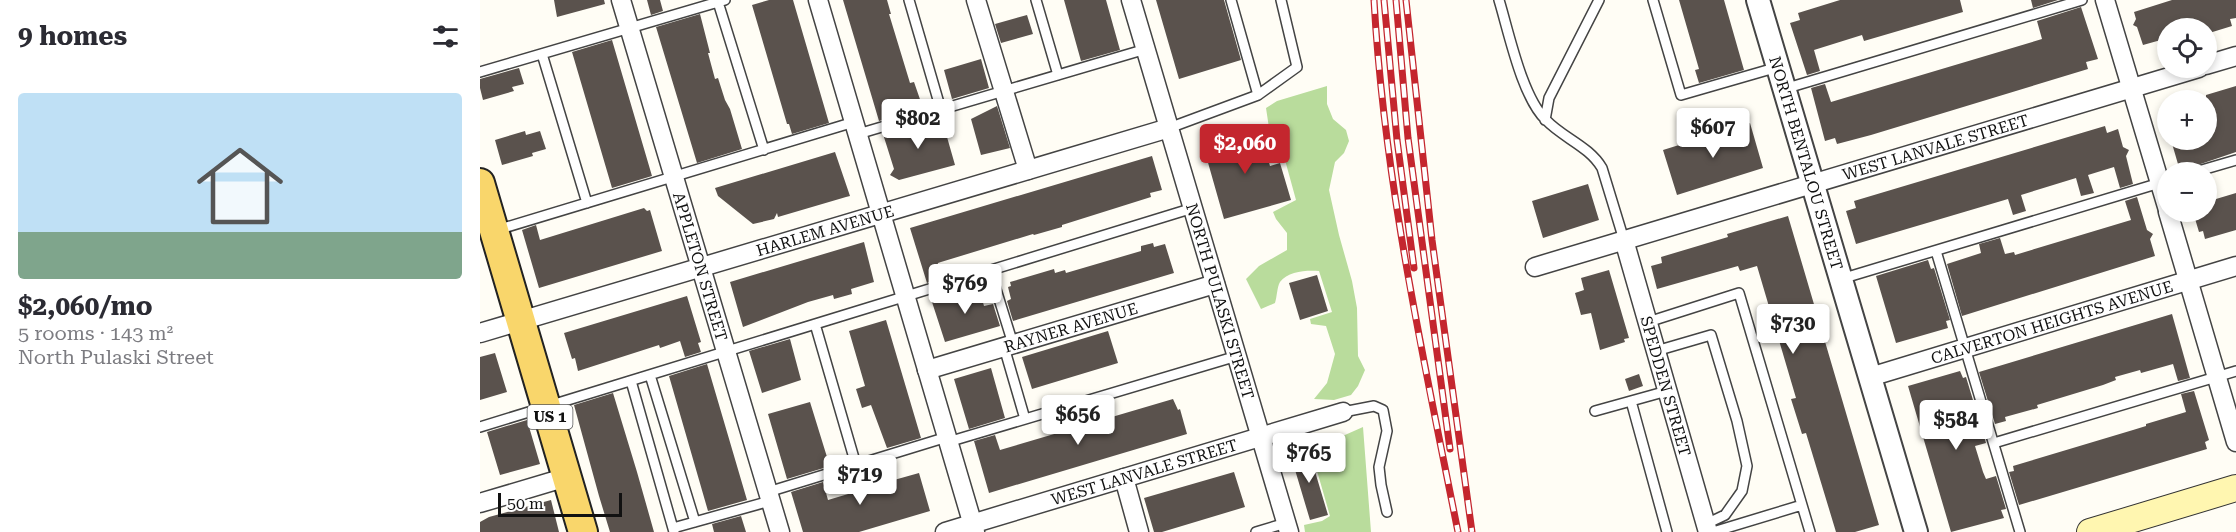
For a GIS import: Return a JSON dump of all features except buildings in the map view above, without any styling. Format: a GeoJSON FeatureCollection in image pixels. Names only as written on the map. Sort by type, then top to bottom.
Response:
{"type":"FeatureCollection","features":[{"type":"Feature","properties":{"kind":"main road","name":"US 1"},"geometry":{"type":"LineString","coordinates":[[480,183],[583,532]]}},
{"type":"Feature","properties":{"kind":"main road"},"geometry":{"type":"LineString","coordinates":[[2090,532],[2236,488]]}},
{"type":"Feature","properties":{"kind":"street","name":"APPLETON STREET"},"geometry":{"type":"LineString","coordinates":[[621,0],[780,532]]}},
{"type":"Feature","properties":{"kind":"street"},"geometry":{"type":"LineString","coordinates":[[818,0],[973,528]]}},
{"type":"Feature","properties":{"kind":"street"},"geometry":{"type":"LineString","coordinates":[[976,0],[1028,170]]}},
{"type":"Feature","properties":{"kind":"street","name":"NORTH PULASKI STREET"},"geometry":{"type":"LineString","coordinates":[[1131,0],[1287,527]]}},
{"type":"Feature","properties":{"kind":"street","name":"NORTH BENTALOU STREET"},"geometry":{"type":"LineString","coordinates":[[1758,0],[1916,532]]}},
{"type":"Feature","properties":{"kind":"street"},"geometry":{"type":"LineString","coordinates":[[2106,0],[2131,88],[2157,164]]}},
{"type":"Feature","properties":{"kind":"street"},"geometry":{"type":"LineString","coordinates":[[2217,62],[2236,56]]}},
{"type":"Feature","properties":{"kind":"street","name":"WEST LANVALE STREET"},"geometry":{"type":"LineString","coordinates":[[1535,267],[2165,78]]}},
{"type":"Feature","properties":{"kind":"street","name":"HARLEM AVENUE"},"geometry":{"type":"LineString","coordinates":[[480,333],[1169,128]]}},
{"type":"Feature","properties":{"kind":"street"},"geometry":{"type":"LineString","coordinates":[[2171,222],[2236,442]]}},
{"type":"Feature","properties":{"kind":"street","name":"SPEDDEN STREET"},"geometry":{"type":"LineString","coordinates":[[1624,240],[1709,529]]}},
{"type":"Feature","properties":{"kind":"street","name":"CALVERTON HEIGHTS AVENUE"},"geometry":{"type":"LineString","coordinates":[[1870,377],[2236,266]]}},
{"type":"Feature","properties":{"kind":"street","name":"RAYNER AVENUE"},"geometry":{"type":"LineString","coordinates":[[927,369],[1215,284]]}},
{"type":"Feature","properties":{"kind":"street","name":"WEST LANVALE STREET"},"geometry":{"type":"LineString","coordinates":[[945,532],[973,528],[1124,478],[1343,412]]}},
{"type":"Feature","properties":{"kind":"street"},"geometry":{"type":"LineString","coordinates":[[480,503],[567,477]]}},
{"type":"Feature","properties":{"kind":"street"},"geometry":{"type":"LineString","coordinates":[[1124,478],[1139,532]]}},
{"type":"Feature","properties":{"kind":"lane"},"geometry":{"type":"LineString","coordinates":[[909,0],[941,110]]}},
{"type":"Feature","properties":{"kind":"lane"},"geometry":{"type":"LineString","coordinates":[[1036,0],[1058,75]]}},
{"type":"Feature","properties":{"kind":"lane"},"geometry":{"type":"LineString","coordinates":[[1231,0],[1258,94]]}},
{"type":"Feature","properties":{"kind":"lane"},"geometry":{"type":"LineString","coordinates":[[1169,128],[1258,94],[1297,67],[1281,0]]}},
{"type":"Feature","properties":{"kind":"lane"},"geometry":{"type":"LineString","coordinates":[[1499,0],[1530,96],[1545,120],[1595,157],[1602,168],[1624,240]]}},
{"type":"Feature","properties":{"kind":"lane"},"geometry":{"type":"LineString","coordinates":[[1545,120],[1549,98],[1599,0]]}},
{"type":"Feature","properties":{"kind":"lane"},"geometry":{"type":"LineString","coordinates":[[1653,0],[1681,95],[1778,67]]}},
{"type":"Feature","properties":{"kind":"lane"},"geometry":{"type":"LineString","coordinates":[[1784,89],[2082,0]]}},
{"type":"Feature","properties":{"kind":"lane"},"geometry":{"type":"LineString","coordinates":[[480,72],[722,1],[764,150]]}},
{"type":"Feature","properties":{"kind":"lane"},"geometry":{"type":"LineString","coordinates":[[495,231],[764,150],[941,110],[1146,49]]}},
{"type":"Feature","properties":{"kind":"lane"},"geometry":{"type":"LineString","coordinates":[[542,54],[587,203]]}},
{"type":"Feature","properties":{"kind":"lane"},"geometry":{"type":"LineString","coordinates":[[2217,165],[2236,160]]}},
{"type":"Feature","properties":{"kind":"lane"},"geometry":{"type":"LineString","coordinates":[[1841,279],[2157,184]]}},
{"type":"Feature","properties":{"kind":"lane"},"geometry":{"type":"LineString","coordinates":[[480,427],[1192,208]]}},
{"type":"Feature","properties":{"kind":"lane"},"geometry":{"type":"LineString","coordinates":[[1936,250],[2020,532]]}},
{"type":"Feature","properties":{"kind":"lane"},"geometry":{"type":"LineString","coordinates":[[990,270],[1025,419]]}},
{"type":"Feature","properties":{"kind":"lane"},"geometry":{"type":"LineString","coordinates":[[1648,322],[1738,293],[1810,532]]}},
{"type":"Feature","properties":{"kind":"lane"},"geometry":{"type":"LineString","coordinates":[[815,324],[855,465]]}},
{"type":"Feature","properties":{"kind":"lane"},"geometry":{"type":"LineString","coordinates":[[1656,351],[1711,335],[1737,421],[1747,466],[1742,491],[1725,515],[1709,529]]}},
{"type":"Feature","properties":{"kind":"lane"},"geometry":{"type":"LineString","coordinates":[[631,381],[674,530],[855,465],[1025,419],[1237,356]]}},
{"type":"Feature","properties":{"kind":"lane"},"geometry":{"type":"LineString","coordinates":[[1994,443],[2236,371]]}},
{"type":"Feature","properties":{"kind":"lane"},"geometry":{"type":"LineString","coordinates":[[651,375],[694,522]]}},
{"type":"Feature","properties":{"kind":"lane"},"geometry":{"type":"LineString","coordinates":[[1595,411],[1667,391]]}},
{"type":"Feature","properties":{"kind":"lane"},"geometry":{"type":"LineString","coordinates":[[1630,401],[1667,532]]}},
{"type":"Feature","properties":{"kind":"lane"},"geometry":{"type":"LineString","coordinates":[[1343,412],[1374,405],[1383,410],[1387,430],[1379,467],[1387,512]]}},
{"type":"Feature","properties":{"kind":"lane"},"geometry":{"type":"LineString","coordinates":[[1709,529],[1802,505]]}},
{"type":"Feature","properties":{"kind":"lane"},"geometry":{"type":"LineString","coordinates":[[1256,532],[1287,527]]}},
{"type":"Feature","properties":{"kind":"green space"},"geometry":{"type":"Polygon","coordinates":[[[1327,86],[1327,104],[1333,119],[1346,130],[1349,141],[1344,153],[1335,162],[1329,190],[1352,281],[1357,308],[1358,356],[1365,370],[1351,395],[1334,400],[1314,399],[1327,383],[1335,354],[1326,326],[1311,324],[1310,319],[1332,312],[1319,271],[1303,271],[1283,278],[1279,284],[1275,303],[1261,309],[1246,279],[1259,266],[1287,250],[1287,233],[1273,212],[1296,200],[1285,160],[1276,155],[1271,141],[1266,108],[1277,101],[1327,86]]]}},
{"type":"Feature","properties":{"kind":"green space"},"geometry":{"type":"Polygon","coordinates":[[[1363,427],[1371,532],[1305,532],[1304,525],[1322,521],[1330,516],[1311,450],[1363,427]]]}},
{"type":"Feature","properties":{"kind":"railway"},"geometry":{"type":"LineString","coordinates":[[1374,0],[1386,134],[1396,201],[1419,334],[1458,532]]}},
{"type":"Feature","properties":{"kind":"railway"},"geometry":{"type":"LineString","coordinates":[[1384,0],[1397,140],[1414,268]]}},
{"type":"Feature","properties":{"kind":"railway"},"geometry":{"type":"LineString","coordinates":[[1396,0],[1408,138],[1450,449]]}},
{"type":"Feature","properties":{"kind":"railway"},"geometry":{"type":"LineString","coordinates":[[1406,0],[1432,240],[1472,532]]}}]}
